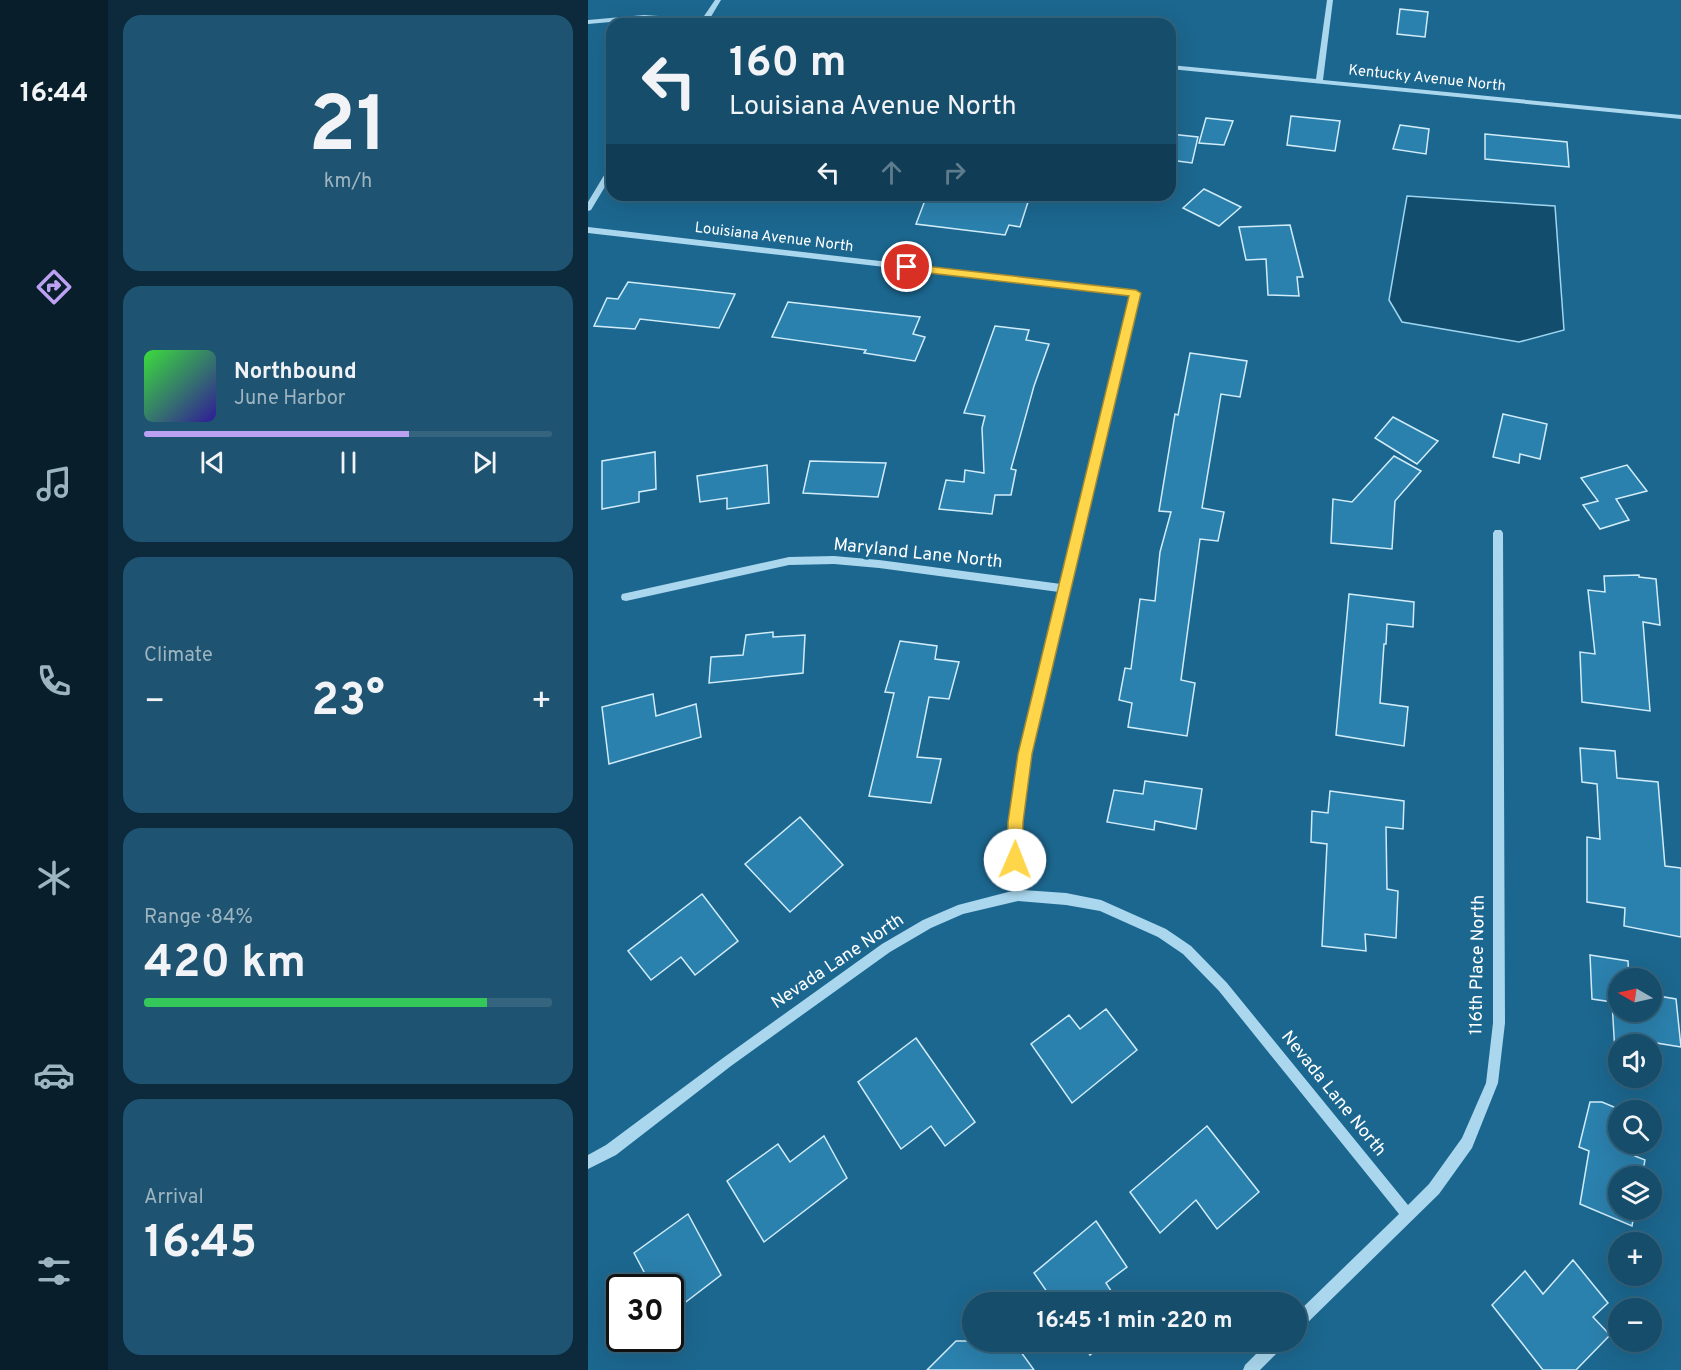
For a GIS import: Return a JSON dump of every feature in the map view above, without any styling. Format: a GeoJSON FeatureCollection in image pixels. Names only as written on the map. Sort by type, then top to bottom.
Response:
{"type":"FeatureCollection","features":[{"type":"Feature","properties":{"kind":"street"},"geometry":{"type":"LineString","coordinates":[[707,18],[718,0]]}},
{"type":"Feature","properties":{"kind":"street"},"geometry":{"type":"LineString","coordinates":[[1319,82],[1330,0]]}},
{"type":"Feature","properties":{"kind":"street"},"geometry":{"type":"LineString","coordinates":[[633,18],[656,18]]}},
{"type":"Feature","properties":{"kind":"street"},"geometry":{"type":"LineString","coordinates":[[588,22],[606,20]]}},
{"type":"Feature","properties":{"kind":"street","name":"Kentucky Avenue North"},"geometry":{"type":"LineString","coordinates":[[1176,68],[1681,117]]}},
{"type":"Feature","properties":{"kind":"street"},"geometry":{"type":"LineString","coordinates":[[588,208],[606,180]]}},
{"type":"Feature","properties":{"kind":"street","name":"Louisiana Avenue North"},"geometry":{"type":"LineString","coordinates":[[588,230],[1136,293],[1065,589]]}},
{"type":"Feature","properties":{"kind":"street","name":"116th Place North"},"geometry":{"type":"LineString","coordinates":[[1307,1313],[1434,1189],[1467,1143],[1492,1083],[1500,1023],[1498,533]]}},
{"type":"Feature","properties":{"kind":"street","name":"Maryland Lane North"},"geometry":{"type":"LineString","coordinates":[[626,597],[789,561],[834,560],[1065,589]]}},
{"type":"Feature","properties":{"kind":"street"},"geometry":{"type":"LineString","coordinates":[[1018,895],[1015,831],[1022,776],[1065,589]]}},
{"type":"Feature","properties":{"kind":"street","name":"Nevada Lane North"},"geometry":{"type":"LineString","coordinates":[[588,1162],[611,1150],[727,1062],[886,948],[945,916],[972,906],[1018,895],[1066,899],[1101,906],[1162,933],[1186,950],[1223,987],[1407,1214]]}},
{"type":"Feature","properties":{"kind":"street"},"geometry":{"type":"LineString","coordinates":[[1250,1370],[1268,1352]]}},
{"type":"Feature","properties":{"kind":"water"},"geometry":{"type":"Polygon","coordinates":[[[1407,196],[1555,206],[1564,330],[1519,342],[1402,322],[1389,300],[1407,196]]]}},
{"type":"Feature","properties":{"kind":"building"},"geometry":{"type":"Polygon","coordinates":[[[1400,9],[1428,12],[1425,37],[1397,34],[1400,9]]]}},
{"type":"Feature","properties":{"kind":"building"},"geometry":{"type":"Polygon","coordinates":[[[1291,116],[1340,121],[1335,151],[1287,145],[1291,116]]]}},
{"type":"Feature","properties":{"kind":"building"},"geometry":{"type":"Polygon","coordinates":[[[1206,118],[1233,121],[1224,145],[1199,143],[1206,118]]]}},
{"type":"Feature","properties":{"kind":"building"},"geometry":{"type":"Polygon","coordinates":[[[1400,125],[1429,129],[1426,154],[1393,149],[1400,125]]]}},
{"type":"Feature","properties":{"kind":"building"},"geometry":{"type":"Polygon","coordinates":[[[1485,134],[1567,142],[1569,167],[1485,159],[1485,134]]]}},
{"type":"Feature","properties":{"kind":"building"},"geometry":{"type":"Polygon","coordinates":[[[1176,135],[1198,137],[1192,163],[1176,161],[1176,135]]]}},
{"type":"Feature","properties":{"kind":"building"},"geometry":{"type":"Polygon","coordinates":[[[1204,189],[1241,207],[1219,226],[1183,208],[1204,189]]]}},
{"type":"Feature","properties":{"kind":"building"},"geometry":{"type":"Polygon","coordinates":[[[925,201],[1028,202],[1020,227],[1009,225],[1005,235],[916,224],[925,201]]]}},
{"type":"Feature","properties":{"kind":"building"},"geometry":{"type":"Polygon","coordinates":[[[1290,225],[1303,277],[1297,277],[1299,296],[1268,295],[1266,259],[1246,260],[1239,227],[1290,225]]]}},
{"type":"Feature","properties":{"kind":"building"},"geometry":{"type":"Polygon","coordinates":[[[628,282],[735,294],[719,328],[640,319],[635,329],[594,326],[607,298],[618,299],[628,282]]]}},
{"type":"Feature","properties":{"kind":"building"},"geometry":{"type":"Polygon","coordinates":[[[788,302],[920,317],[913,334],[925,337],[915,361],[864,353],[866,350],[772,337],[788,302]]]}},
{"type":"Feature","properties":{"kind":"building"},"geometry":{"type":"Polygon","coordinates":[[[995,326],[1029,330],[1026,340],[1049,344],[1034,386],[1011,469],[1016,470],[1011,495],[995,495],[992,514],[939,509],[946,480],[964,482],[965,470],[984,473],[982,428],[985,416],[964,413],[995,326]]]}},
{"type":"Feature","properties":{"kind":"building"},"geometry":{"type":"Polygon","coordinates":[[[1190,353],[1247,361],[1240,397],[1221,394],[1202,508],[1224,512],[1218,541],[1200,539],[1181,680],[1195,683],[1187,736],[1128,727],[1132,703],[1119,700],[1125,668],[1131,669],[1140,599],[1155,601],[1160,552],[1171,512],[1159,511],[1175,414],[1178,415],[1190,353]]]}},
{"type":"Feature","properties":{"kind":"building"},"geometry":{"type":"Polygon","coordinates":[[[1503,414],[1547,424],[1540,459],[1520,454],[1519,463],[1493,457],[1503,414]]]}},
{"type":"Feature","properties":{"kind":"building"},"geometry":{"type":"Polygon","coordinates":[[[1393,417],[1438,441],[1417,464],[1375,438],[1393,417]]]}},
{"type":"Feature","properties":{"kind":"building"},"geometry":{"type":"Polygon","coordinates":[[[655,452],[656,489],[639,492],[639,502],[602,509],[602,461],[655,452]]]}},
{"type":"Feature","properties":{"kind":"building"},"geometry":{"type":"Polygon","coordinates":[[[1394,456],[1421,471],[1395,501],[1392,549],[1331,543],[1333,499],[1352,502],[1394,456]]]}},
{"type":"Feature","properties":{"kind":"building"},"geometry":{"type":"Polygon","coordinates":[[[810,461],[886,463],[878,497],[803,493],[810,461]]]}},
{"type":"Feature","properties":{"kind":"building"},"geometry":{"type":"Polygon","coordinates":[[[767,465],[769,503],[727,509],[727,498],[700,502],[697,476],[767,465]]]}},
{"type":"Feature","properties":{"kind":"building"},"geometry":{"type":"Polygon","coordinates":[[[1627,465],[1647,491],[1616,499],[1629,520],[1600,529],[1583,505],[1598,501],[1581,478],[1627,465]]]}},
{"type":"Feature","properties":{"kind":"building"},"geometry":{"type":"Polygon","coordinates":[[[1639,575],[1639,577],[1656,579],[1660,625],[1643,622],[1650,711],[1582,702],[1580,652],[1595,654],[1588,590],[1605,592],[1604,576],[1639,575]]]}},
{"type":"Feature","properties":{"kind":"building"},"geometry":{"type":"Polygon","coordinates":[[[1349,594],[1414,602],[1413,627],[1387,624],[1386,644],[1384,644],[1380,703],[1408,707],[1404,746],[1336,735],[1349,594]]]}},
{"type":"Feature","properties":{"kind":"building"},"geometry":{"type":"Polygon","coordinates":[[[773,632],[773,637],[805,635],[803,673],[709,683],[711,657],[743,655],[746,635],[773,632]]]}},
{"type":"Feature","properties":{"kind":"building"},"geometry":{"type":"Polygon","coordinates":[[[900,641],[937,646],[935,659],[959,662],[949,699],[929,697],[917,757],[941,759],[931,803],[869,796],[894,693],[885,692],[900,641]]]}},
{"type":"Feature","properties":{"kind":"building"},"geometry":{"type":"Polygon","coordinates":[[[653,694],[656,716],[696,704],[701,737],[609,764],[602,707],[653,694]]]}},
{"type":"Feature","properties":{"kind":"building"},"geometry":{"type":"Polygon","coordinates":[[[1580,748],[1615,751],[1617,778],[1658,782],[1665,866],[1681,868],[1681,937],[1624,926],[1625,908],[1587,902],[1587,837],[1600,839],[1597,784],[1582,782],[1580,748]]]}},
{"type":"Feature","properties":{"kind":"building"},"geometry":{"type":"Polygon","coordinates":[[[1145,781],[1202,789],[1196,829],[1155,821],[1154,830],[1107,822],[1114,790],[1143,794],[1145,781]]]}},
{"type":"Feature","properties":{"kind":"building"},"geometry":{"type":"Polygon","coordinates":[[[1330,791],[1404,801],[1403,829],[1386,827],[1387,889],[1398,891],[1396,938],[1365,934],[1366,951],[1322,946],[1327,844],[1311,842],[1312,811],[1328,813],[1330,791]]]}},
{"type":"Feature","properties":{"kind":"building"},"geometry":{"type":"Polygon","coordinates":[[[800,817],[843,865],[790,912],[745,864],[800,817]]]}},
{"type":"Feature","properties":{"kind":"building"},"geometry":{"type":"Polygon","coordinates":[[[702,894],[738,941],[695,975],[681,957],[651,980],[628,951],[702,894]]]}},
{"type":"Feature","properties":{"kind":"building"},"geometry":{"type":"Polygon","coordinates":[[[1590,955],[1628,961],[1628,968],[1608,968],[1608,1001],[1592,999],[1590,955]]]}},
{"type":"Feature","properties":{"kind":"building"},"geometry":{"type":"Polygon","coordinates":[[[1662,997],[1676,999],[1681,1047],[1662,1044],[1662,1034],[1614,1034],[1613,1022],[1662,1022],[1662,997]]]}},
{"type":"Feature","properties":{"kind":"building"},"geometry":{"type":"Polygon","coordinates":[[[1106,1009],[1137,1050],[1072,1103],[1031,1044],[1069,1015],[1080,1029],[1106,1009]]]}},
{"type":"Feature","properties":{"kind":"building"},"geometry":{"type":"Polygon","coordinates":[[[916,1038],[975,1122],[945,1146],[931,1126],[901,1149],[858,1082],[916,1038]]]}},
{"type":"Feature","properties":{"kind":"building"},"geometry":{"type":"Polygon","coordinates":[[[1590,1102],[1602,1102],[1608,1105],[1608,1154],[1635,1154],[1635,1156],[1645,1160],[1644,1166],[1608,1166],[1608,1216],[1580,1204],[1589,1151],[1579,1147],[1590,1102]]]}},
{"type":"Feature","properties":{"kind":"building"},"geometry":{"type":"Polygon","coordinates":[[[1207,1126],[1259,1192],[1217,1229],[1196,1200],[1160,1233],[1130,1192],[1207,1126]]]}},
{"type":"Feature","properties":{"kind":"building"},"geometry":{"type":"Polygon","coordinates":[[[824,1136],[847,1178],[764,1242],[727,1181],[778,1144],[790,1162],[824,1136]]]}},
{"type":"Feature","properties":{"kind":"building"},"geometry":{"type":"Polygon","coordinates":[[[688,1214],[721,1275],[684,1303],[684,1274],[645,1274],[634,1253],[688,1214]]]}},
{"type":"Feature","properties":{"kind":"building"},"geometry":{"type":"Polygon","coordinates":[[[1618,1220],[1633,1220],[1632,1226],[1618,1220]]]}},
{"type":"Feature","properties":{"kind":"building"},"geometry":{"type":"Polygon","coordinates":[[[1096,1221],[1127,1267],[1106,1283],[1112,1292],[1047,1292],[1034,1273],[1096,1221]]]}},
{"type":"Feature","properties":{"kind":"building"},"geometry":{"type":"Polygon","coordinates":[[[1573,1260],[1608,1303],[1593,1317],[1608,1333],[1608,1337],[1576,1370],[1543,1370],[1492,1305],[1525,1271],[1543,1294],[1573,1260]]]}},
{"type":"Feature","properties":{"kind":"building"},"geometry":{"type":"Polygon","coordinates":[[[956,1341],[962,1341],[962,1352],[1021,1352],[1034,1370],[927,1370],[956,1341]]]}},
{"type":"Feature","properties":{"kind":"route"},"geometry":{"type":"LineString","coordinates":[[907,267],[1136,293],[1025,754],[1015,822],[1015,860]]}}]}
